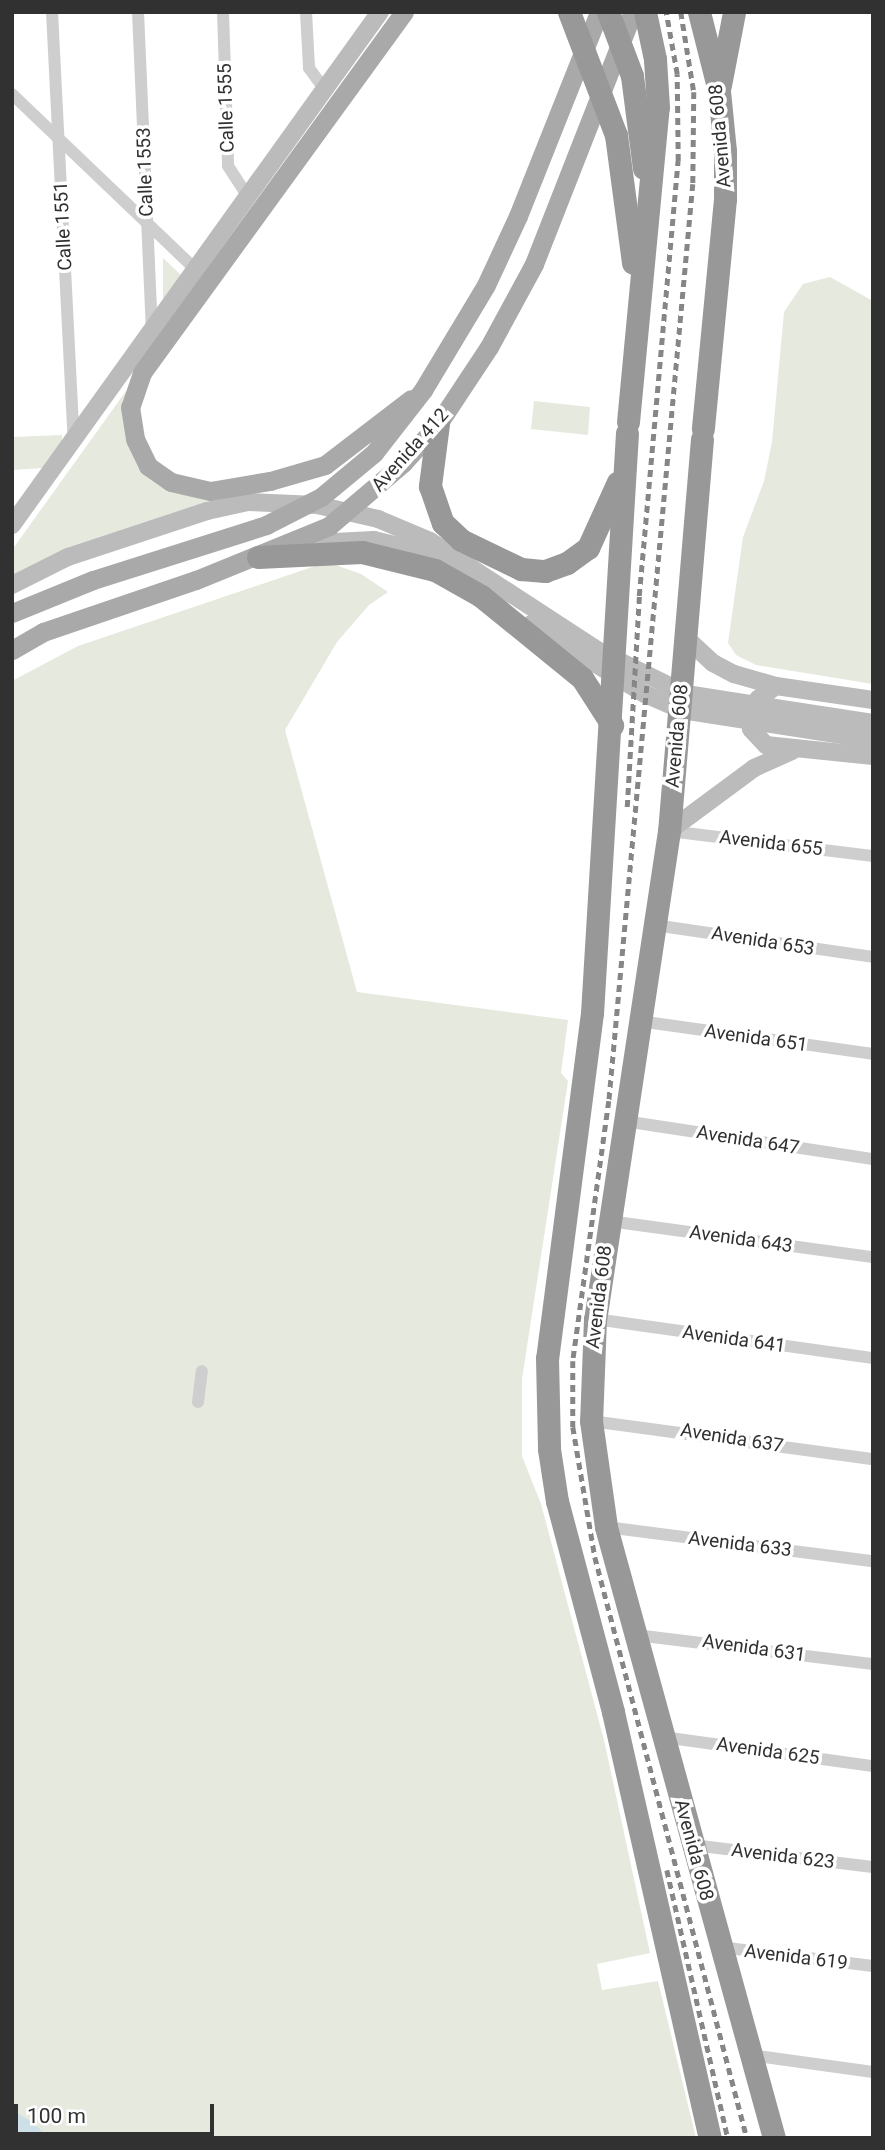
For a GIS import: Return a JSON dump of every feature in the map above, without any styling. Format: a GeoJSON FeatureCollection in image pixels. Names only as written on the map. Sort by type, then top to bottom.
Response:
{"type":"FeatureCollection","features":[{"type":"Feature","properties":{"kind":"highway"},"geometry":{"type":"LineString","coordinates":[[569,12],[617,135],[638,308]]}},
{"type":"Feature","properties":{"kind":"highway"},"geometry":{"type":"LineString","coordinates":[[608,12],[632,76],[647,220]]}},
{"type":"Feature","properties":{"kind":"highway"},"geometry":{"type":"LineString","coordinates":[[645,12],[655,59],[658,107],[627,427],[612,725],[592,1013],[547,1358],[550,1449],[557,1500],[613,1712],[710,2138]]}},
{"type":"Feature","properties":{"kind":"highway","name":"Avenida 608"},"geometry":{"type":"LineString","coordinates":[[699,12],[719,91],[725,199],[669,831],[595,1320],[591,1421],[606,1527],[720,1947],[775,2137]]}},
{"type":"Feature","properties":{"kind":"highway"},"geometry":{"type":"LineString","coordinates":[[719,91],[722,12]]}},
{"type":"Feature","properties":{"kind":"highway"},"geometry":{"type":"LineString","coordinates":[[719,91],[734,12]]}},
{"type":"Feature","properties":{"kind":"highway"},"geometry":{"type":"LineString","coordinates":[[438,424],[430,486],[443,523],[461,540],[521,569],[545,571],[567,563],[588,548],[624,470]]}},
{"type":"Feature","properties":{"kind":"highway"},"geometry":{"type":"LineString","coordinates":[[258,557],[362,552],[435,570],[481,596],[582,678],[612,725]]}},
{"type":"Feature","properties":{"kind":"main road"},"geometry":{"type":"LineString","coordinates":[[404,12],[142,373],[130,407],[135,439],[148,466],[171,482],[210,491],[270,481],[325,465],[423,390]]}},
{"type":"Feature","properties":{"kind":"main road","name":"Avenida 412"},"geometry":{"type":"LineString","coordinates":[[12,613],[93,580],[266,525],[321,497],[374,453],[423,390],[486,285],[519,216],[599,12]]}},
{"type":"Feature","properties":{"kind":"main road","name":"Avenida 412"},"geometry":{"type":"LineString","coordinates":[[12,650],[43,632],[104,608],[258,557],[329,526],[368,497],[438,424],[489,347],[534,264],[633,12]]}},
{"type":"Feature","properties":{"kind":"street","name":"Calle 1551"},"geometry":{"type":"LineString","coordinates":[[52,12],[74,440]]}},
{"type":"Feature","properties":{"kind":"street","name":"Calle 1553"},"geometry":{"type":"LineString","coordinates":[[138,12],[152,331]]}},
{"type":"Feature","properties":{"kind":"street","name":"Calle 1555"},"geometry":{"type":"LineString","coordinates":[[223,12],[228,166],[248,197]]}},
{"type":"Feature","properties":{"kind":"street"},"geometry":{"type":"LineString","coordinates":[[306,12],[309,68],[324,89]]}},
{"type":"Feature","properties":{"kind":"street"},"geometry":{"type":"LineString","coordinates":[[12,525],[380,12]]}},
{"type":"Feature","properties":{"kind":"street"},"geometry":{"type":"LineString","coordinates":[[12,94],[195,269]]}},
{"type":"Feature","properties":{"kind":"street"},"geometry":{"type":"LineString","coordinates":[[12,585],[68,557],[248,502],[317,505],[378,519],[430,541],[599,651],[686,694],[873,723]]}},
{"type":"Feature","properties":{"kind":"street"},"geometry":{"type":"LineString","coordinates":[[285,545],[360,539],[424,552],[591,664],[645,694],[715,718],[873,740]]}},
{"type":"Feature","properties":{"kind":"street"},"geometry":{"type":"LineString","coordinates":[[685,637],[713,663],[776,686],[873,700]]}},
{"type":"Feature","properties":{"kind":"street"},"geometry":{"type":"LineString","coordinates":[[776,686],[754,706],[751,729],[766,746],[792,751],[827,748],[873,756]]}},
{"type":"Feature","properties":{"kind":"street"},"geometry":{"type":"LineString","coordinates":[[669,831],[754,768],[792,751]]}},
{"type":"Feature","properties":{"kind":"street","name":"Avenida 655"},"geometry":{"type":"LineString","coordinates":[[669,831],[873,856]]}},
{"type":"Feature","properties":{"kind":"street","name":"Avenida 653"},"geometry":{"type":"LineString","coordinates":[[654,925],[873,957]]}},
{"type":"Feature","properties":{"kind":"street","name":"Avenida 651"},"geometry":{"type":"LineString","coordinates":[[639,1021],[873,1054]]}},
{"type":"Feature","properties":{"kind":"street","name":"Avenida 647"},"geometry":{"type":"LineString","coordinates":[[624,1121],[873,1159]]}},
{"type":"Feature","properties":{"kind":"street","name":"Avenida 643"},"geometry":{"type":"LineString","coordinates":[[609,1221],[873,1257]]}},
{"type":"Feature","properties":{"kind":"street","name":"Avenida 641"},"geometry":{"type":"LineString","coordinates":[[595,1320],[873,1359]]}},
{"type":"Feature","properties":{"kind":"street"},"geometry":{"type":"LineString","coordinates":[[198,1402],[202,1371]]}},
{"type":"Feature","properties":{"kind":"street","name":"Avenida 637"},"geometry":{"type":"LineString","coordinates":[[591,1421],[873,1459]]}},
{"type":"Feature","properties":{"kind":"street","name":"Avenida 633"},"geometry":{"type":"LineString","coordinates":[[606,1527],[873,1561]]}},
{"type":"Feature","properties":{"kind":"street","name":"Avenida 631"},"geometry":{"type":"LineString","coordinates":[[636,1635],[873,1664]]}},
{"type":"Feature","properties":{"kind":"street","name":"Avenida 625"},"geometry":{"type":"LineString","coordinates":[[663,1737],[873,1766]]}},
{"type":"Feature","properties":{"kind":"street","name":"Avenida 623"},"geometry":{"type":"LineString","coordinates":[[693,1845],[873,1867]]}},
{"type":"Feature","properties":{"kind":"street","name":"Avenida 619"},"geometry":{"type":"LineString","coordinates":[[720,1947],[873,1966]]}},
{"type":"Feature","properties":{"kind":"street"},"geometry":{"type":"LineString","coordinates":[[750,2055],[873,2072]]}},
{"type":"Feature","properties":{"kind":"shaded area"},"geometry":{"type":"Polygon","coordinates":[[[163,258],[181,275],[163,302],[163,258]]]}},
{"type":"Feature","properties":{"kind":"shaded area"},"geometry":{"type":"Polygon","coordinates":[[[830,277],[873,301],[873,684],[756,665],[736,655],[728,643],[743,537],[764,481],[772,442],[784,312],[803,284],[830,277]]]}},
{"type":"Feature","properties":{"kind":"shaded area"},"geometry":{"type":"Polygon","coordinates":[[[126,391],[126,422],[175,492],[209,501],[67,551],[12,578],[12,550],[126,391]]]}},
{"type":"Feature","properties":{"kind":"shaded area"},"geometry":{"type":"Polygon","coordinates":[[[534,401],[590,407],[588,435],[531,429],[534,401]]]}},
{"type":"Feature","properties":{"kind":"shaded area"},"geometry":{"type":"Polygon","coordinates":[[[62,435],[62,443],[42,468],[12,470],[12,437],[62,435]]]}},
{"type":"Feature","properties":{"kind":"shaded area"},"geometry":{"type":"Polygon","coordinates":[[[327,562],[361,574],[388,592],[369,605],[337,642],[285,730],[357,992],[568,1020],[561,1073],[568,1081],[522,1379],[522,1456],[541,1504],[604,1740],[650,1953],[597,1964],[602,1990],[658,1981],[696,2138],[12,2138],[12,681],[78,646],[327,562]]]}},
{"type":"Feature","properties":{"kind":"shaded area"},"geometry":{"type":"Polygon","coordinates":[[[12,2110],[32,2122],[49,2138],[12,2138],[12,2110]]]}},
{"type":"Feature","properties":{"kind":"railway"},"geometry":{"type":"LineString","coordinates":[[627,807],[639,596],[678,161],[677,74],[666,12]]}},
{"type":"Feature","properties":{"kind":"railway"},"geometry":{"type":"LineString","coordinates":[[681,12],[694,92],[693,184],[609,1101],[573,1361],[573,1427],[595,1557],[747,2138]]}},
{"type":"Feature","properties":{"kind":"railway"},"geometry":{"type":"LineString","coordinates":[[667,1870],[728,2138]]}}]}
